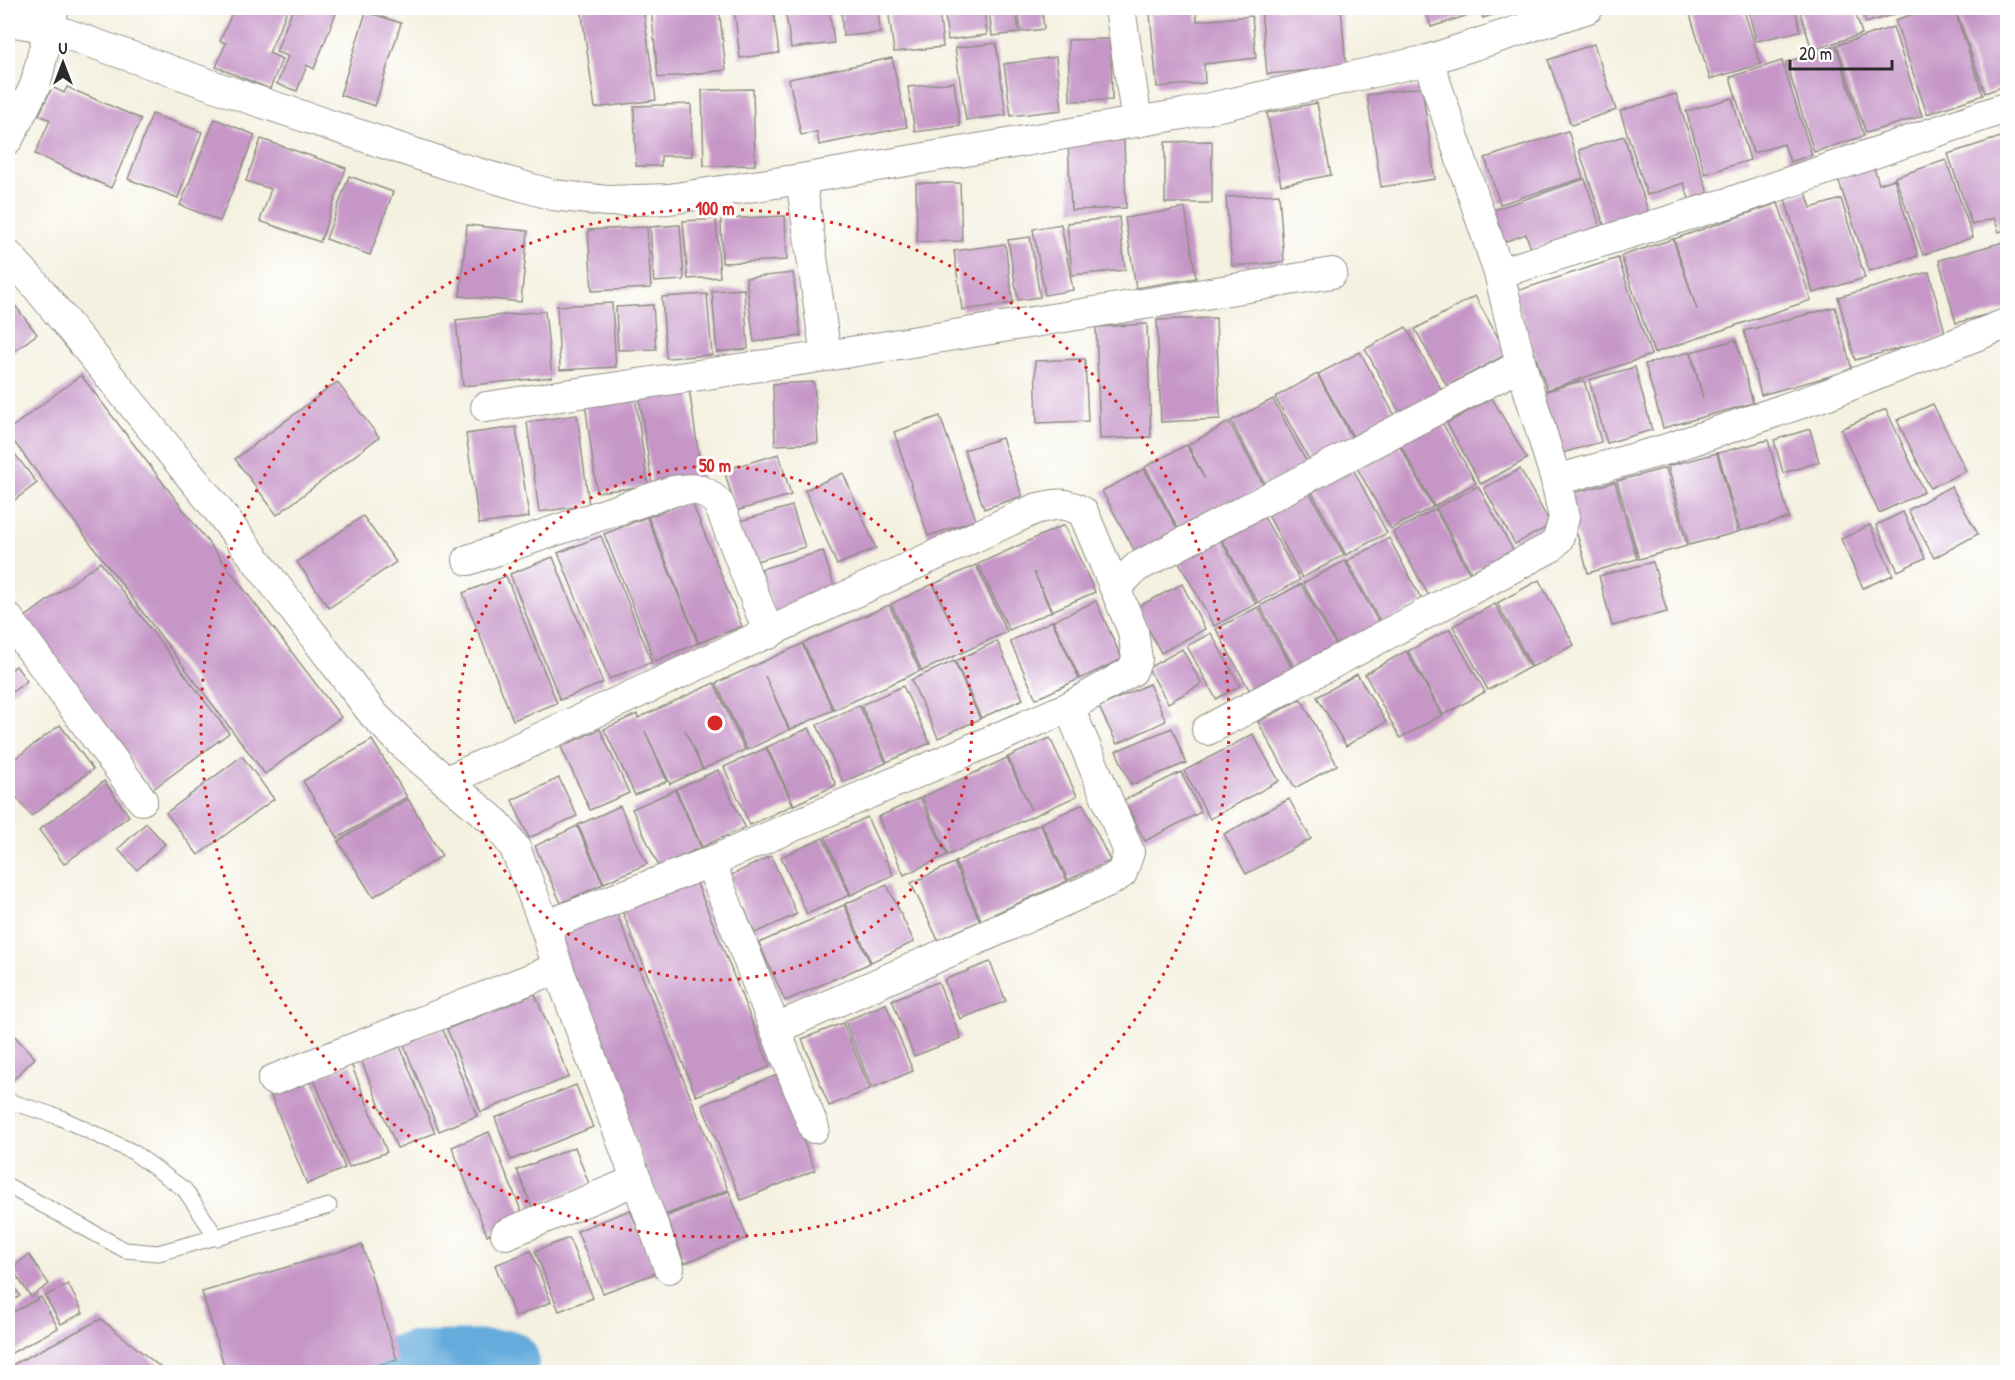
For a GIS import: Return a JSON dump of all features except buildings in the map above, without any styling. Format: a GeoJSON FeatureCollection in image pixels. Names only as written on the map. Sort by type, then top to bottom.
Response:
{"type":"FeatureCollection","features":[{"type":"Feature","properties":{"kind":"street"},"geometry":{"type":"LineString","coordinates":[[1120,8],[1137,122]]}},
{"type":"Feature","properties":{"kind":"street"},"geometry":{"type":"LineString","coordinates":[[8,21],[52,18],[248,98],[450,165],[553,195],[606,201],[669,199],[801,179],[1183,114],[1428,60],[1588,8]]}},
{"type":"Feature","properties":{"kind":"street"},"geometry":{"type":"LineString","coordinates":[[8,139],[35,86],[52,18]]}},
{"type":"Feature","properties":{"kind":"street"},"geometry":{"type":"LineString","coordinates":[[1207,730],[1551,548],[1562,528],[1564,518],[1556,480],[1521,365],[1499,273],[1428,60]]}},
{"type":"Feature","properties":{"kind":"street"},"geometry":{"type":"LineString","coordinates":[[1499,273],[1731,202],[2007,107]]}},
{"type":"Feature","properties":{"kind":"street"},"geometry":{"type":"LineString","coordinates":[[801,179],[826,356]]}},
{"type":"Feature","properties":{"kind":"street"},"geometry":{"type":"LineString","coordinates":[[8,255],[33,282],[218,510],[374,715],[407,748],[497,824],[515,848],[669,1268]]}},
{"type":"Feature","properties":{"kind":"street"},"geometry":{"type":"LineString","coordinates":[[486,407],[826,356],[1332,273]]}},
{"type":"Feature","properties":{"kind":"street"},"geometry":{"type":"LineString","coordinates":[[1556,480],[1664,450],[1806,402],[2007,323]]}},
{"type":"Feature","properties":{"kind":"street"},"geometry":{"type":"LineString","coordinates":[[1977,336],[2007,350]]}},
{"type":"Feature","properties":{"kind":"street"},"geometry":{"type":"LineString","coordinates":[[1115,588],[1137,567],[1521,365]]}},
{"type":"Feature","properties":{"kind":"street"},"geometry":{"type":"LineString","coordinates":[[468,560],[673,491],[694,488],[709,494],[719,504],[769,634]]}},
{"type":"Feature","properties":{"kind":"street"},"geometry":{"type":"LineString","coordinates":[[447,781],[1035,509],[1068,504],[1083,512],[1133,631],[1137,659],[1132,671],[1069,706],[710,862],[545,926]]}},
{"type":"Feature","properties":{"kind":"street"},"geometry":{"type":"LineString","coordinates":[[8,618],[142,800]]}},
{"type":"Feature","properties":{"kind":"street"},"geometry":{"type":"LineString","coordinates":[[776,1029],[1111,880],[1122,873],[1129,852],[1069,706]]}},
{"type":"Feature","properties":{"kind":"street"},"geometry":{"type":"LineString","coordinates":[[710,862],[814,1128]]}},
{"type":"Feature","properties":{"kind":"street"},"geometry":{"type":"LineString","coordinates":[[273,1080],[558,968]]}},
{"type":"Feature","properties":{"kind":"street"},"geometry":{"type":"LineString","coordinates":[[506,1234],[637,1180]]}},
{"type":"Feature","properties":{"kind":"lane"},"geometry":{"type":"LineString","coordinates":[[8,1101],[59,1117],[133,1152],[185,1190],[217,1238]]}},
{"type":"Feature","properties":{"kind":"lane"},"geometry":{"type":"LineString","coordinates":[[8,1186],[125,1250],[158,1253],[328,1206]]}},
{"type":"Feature","properties":{"kind":"waterway"},"geometry":{"type":"LineString","coordinates":[[379,1372],[414,1362],[508,1361]]}}]}
